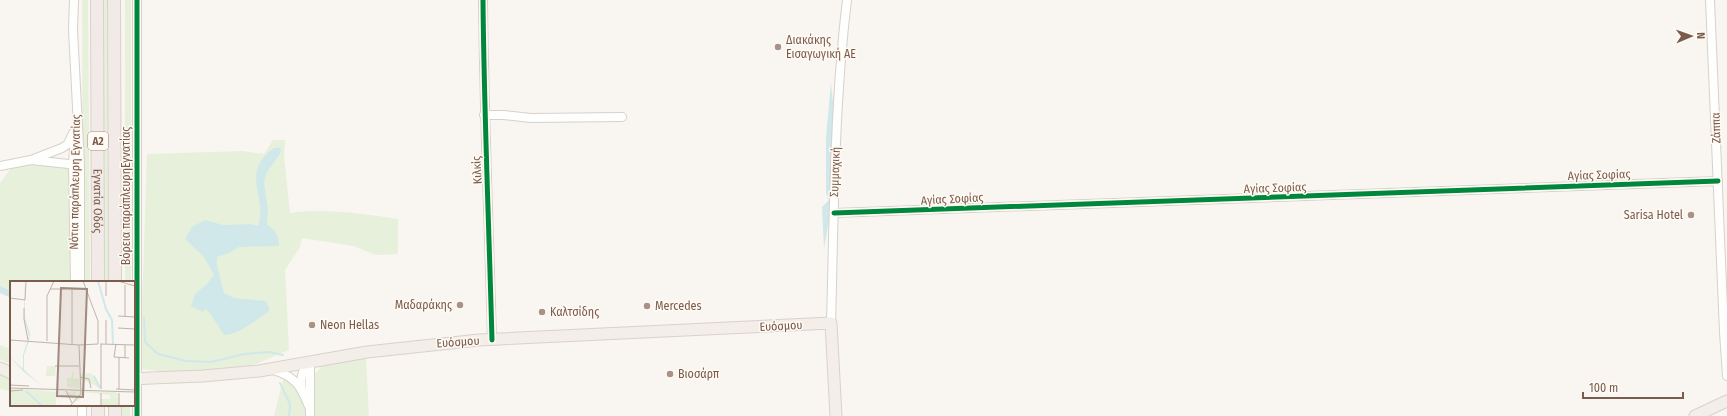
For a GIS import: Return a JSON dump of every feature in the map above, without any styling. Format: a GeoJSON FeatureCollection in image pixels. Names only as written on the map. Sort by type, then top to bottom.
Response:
{"type":"FeatureCollection","features":[{"type":"Feature","properties":{"kind":"highway","name":"Εγνατία Οδός"},"geometry":{"type":"LineString","coordinates":[[97,0],[98,281]]}},
{"type":"Feature","properties":{"kind":"highway","name":"Εγνατία Οδός"},"geometry":{"type":"LineString","coordinates":[[114,0],[115,281]]}},
{"type":"Feature","properties":{"kind":"main road","name":"Ευόσμου"},"geometry":{"type":"LineString","coordinates":[[135,379],[203,376],[271,369],[310,361],[430,344],[831,323]]}},
{"type":"Feature","properties":{"kind":"main road","name":"Συμμαχική"},"geometry":{"type":"LineString","coordinates":[[831,323],[836,416]]}},
{"type":"Feature","properties":{"kind":"main road"},"geometry":{"type":"LineString","coordinates":[[0,368],[10,373]]}},
{"type":"Feature","properties":{"kind":"main road"},"geometry":{"type":"LineString","coordinates":[[1695,416],[1727,401]]}},
{"type":"Feature","properties":{"kind":"street","name":"Νότια παράπλευρη Εγνατίας"},"geometry":{"type":"LineString","coordinates":[[74,0],[73,30],[77,82],[75,281]]}},
{"type":"Feature","properties":{"kind":"street","name":"Βόρεια παράπλευρηΕγνατίας"},"geometry":{"type":"LineString","coordinates":[[136,0],[137,416]]}},
{"type":"Feature","properties":{"kind":"street","name":"Κιλκίς"},"geometry":{"type":"LineString","coordinates":[[483,0],[484,115],[488,192],[492,340]]}},
{"type":"Feature","properties":{"kind":"street","name":"Συμμαχική"},"geometry":{"type":"LineString","coordinates":[[831,323],[839,86],[847,0]]}},
{"type":"Feature","properties":{"kind":"street","name":"Ζάππα"},"geometry":{"type":"LineString","coordinates":[[1710,0],[1727,376]]}},
{"type":"Feature","properties":{"kind":"street","name":"Νότια παράπλευρη Εγνατίας"},"geometry":{"type":"LineString","coordinates":[[77,82],[74,155],[77,165],[80,281]]}},
{"type":"Feature","properties":{"kind":"street"},"geometry":{"type":"LineString","coordinates":[[484,115],[504,114],[531,118],[622,117]]}},
{"type":"Feature","properties":{"kind":"street"},"geometry":{"type":"LineString","coordinates":[[0,166],[31,160],[62,148],[68,144],[75,131]]}},
{"type":"Feature","properties":{"kind":"street"},"geometry":{"type":"LineString","coordinates":[[44,154],[74,155]]}},
{"type":"Feature","properties":{"kind":"street"},"geometry":{"type":"LineString","coordinates":[[31,160],[77,165]]}},
{"type":"Feature","properties":{"kind":"street","name":"Αγίας Σοφίας"},"geometry":{"type":"LineString","coordinates":[[834,213],[1718,181]]}},
{"type":"Feature","properties":{"kind":"street"},"geometry":{"type":"LineString","coordinates":[[310,361],[303,370],[301,376],[302,390],[310,412]]}},
{"type":"Feature","properties":{"kind":"street"},"geometry":{"type":"LineString","coordinates":[[310,361],[310,412]]}},
{"type":"Feature","properties":{"kind":"street"},"geometry":{"type":"LineString","coordinates":[[271,369],[290,376],[302,390]]}},
{"type":"Feature","properties":{"kind":"green space"},"geometry":{"type":"Polygon","coordinates":[[[82,0],[88,0],[90,281],[83,281],[82,0]]]}},
{"type":"Feature","properties":{"kind":"green space"},"geometry":{"type":"Polygon","coordinates":[[[104,0],[107,0],[108,281],[104,281],[104,0]]]}},
{"type":"Feature","properties":{"kind":"green space"},"geometry":{"type":"Polygon","coordinates":[[[125,0],[131,0],[131,281],[125,281],[125,0]]]}},
{"type":"Feature","properties":{"kind":"green space"},"geometry":{"type":"Polygon","coordinates":[[[273,140],[285,140],[284,157],[290,213],[330,211],[398,219],[398,254],[376,255],[353,246],[302,238],[300,247],[285,270],[289,350],[246,368],[181,373],[140,369],[147,154],[242,151],[264,154],[273,140]]]}},
{"type":"Feature","properties":{"kind":"green space"},"geometry":{"type":"Polygon","coordinates":[[[16,162],[69,164],[73,281],[10,281],[10,294],[0,290],[0,183],[16,162]]]}},
{"type":"Feature","properties":{"kind":"green space"},"geometry":{"type":"Polygon","coordinates":[[[0,345],[10,349],[10,364],[0,359],[0,345]]]}},
{"type":"Feature","properties":{"kind":"green space"},"geometry":{"type":"Polygon","coordinates":[[[366,358],[369,416],[274,416],[284,376],[311,378],[323,365],[366,358]]]}},
{"type":"Feature","properties":{"kind":"green space"},"geometry":{"type":"Polygon","coordinates":[[[0,375],[10,378],[10,391],[0,389],[0,375]]]}},
{"type":"Feature","properties":{"kind":"green space"},"geometry":{"type":"Polygon","coordinates":[[[122,406],[130,406],[130,416],[122,416],[122,406]]]}},
{"type":"Feature","properties":{"kind":"water"},"geometry":{"type":"Polygon","coordinates":[[[831,83],[834,112],[833,199],[824,248],[822,207],[829,200],[826,193],[826,137],[831,83]]]}},
{"type":"Feature","properties":{"kind":"water"},"geometry":{"type":"Polygon","coordinates":[[[274,148],[281,149],[280,154],[267,172],[264,182],[268,211],[267,224],[276,234],[279,246],[239,247],[229,253],[217,257],[217,266],[224,293],[234,298],[266,301],[270,310],[241,330],[229,335],[224,335],[213,317],[206,309],[203,312],[191,306],[195,294],[207,284],[214,275],[204,257],[185,239],[192,227],[205,220],[223,225],[251,224],[258,226],[260,205],[256,176],[258,167],[264,157],[274,148]]]}},
{"type":"Feature","properties":{"kind":"water"},"geometry":{"type":"Polygon","coordinates":[[[0,286],[10,291],[10,298],[0,293],[0,286]]]}},
{"type":"Feature","properties":{"kind":"waterway"},"geometry":{"type":"LineString","coordinates":[[144,318],[145,342],[158,354],[186,361],[211,362],[244,354],[269,352],[283,355]]}},
{"type":"Feature","properties":{"kind":"waterway"},"geometry":{"type":"LineString","coordinates":[[280,383],[290,404],[289,416]]}},
{"type":"Feature","properties":{"kind":"cycle path"},"geometry":{"type":"LineString","coordinates":[[137,0],[137,416]]}},
{"type":"Feature","properties":{"kind":"cycle path"},"geometry":{"type":"LineString","coordinates":[[483,0],[485,127],[492,340]]}},
{"type":"Feature","properties":{"kind":"cycle path"},"geometry":{"type":"LineString","coordinates":[[834,213],[1718,181]]}},
{"type":"Feature","properties":{"kind":"place","name":"Διακάκης Εισαγωγική ΑΕ"},"geometry":{"type":"Point","coordinates":[778,47]}},
{"type":"Feature","properties":{"kind":"place","name":"Sarisa Hotel"},"geometry":{"type":"Point","coordinates":[1691,215]}},
{"type":"Feature","properties":{"kind":"place","name":"Μαδαράκης"},"geometry":{"type":"Point","coordinates":[460,305]}},
{"type":"Feature","properties":{"kind":"place","name":"Mercedes"},"geometry":{"type":"Point","coordinates":[647,306]}},
{"type":"Feature","properties":{"kind":"place","name":"Καλτσίδης"},"geometry":{"type":"Point","coordinates":[542,312]}},
{"type":"Feature","properties":{"kind":"place","name":"Neon Hellas"},"geometry":{"type":"Point","coordinates":[312,325]}},
{"type":"Feature","properties":{"kind":"place","name":"Βιοσάρπ"},"geometry":{"type":"Point","coordinates":[670,374]}}]}
